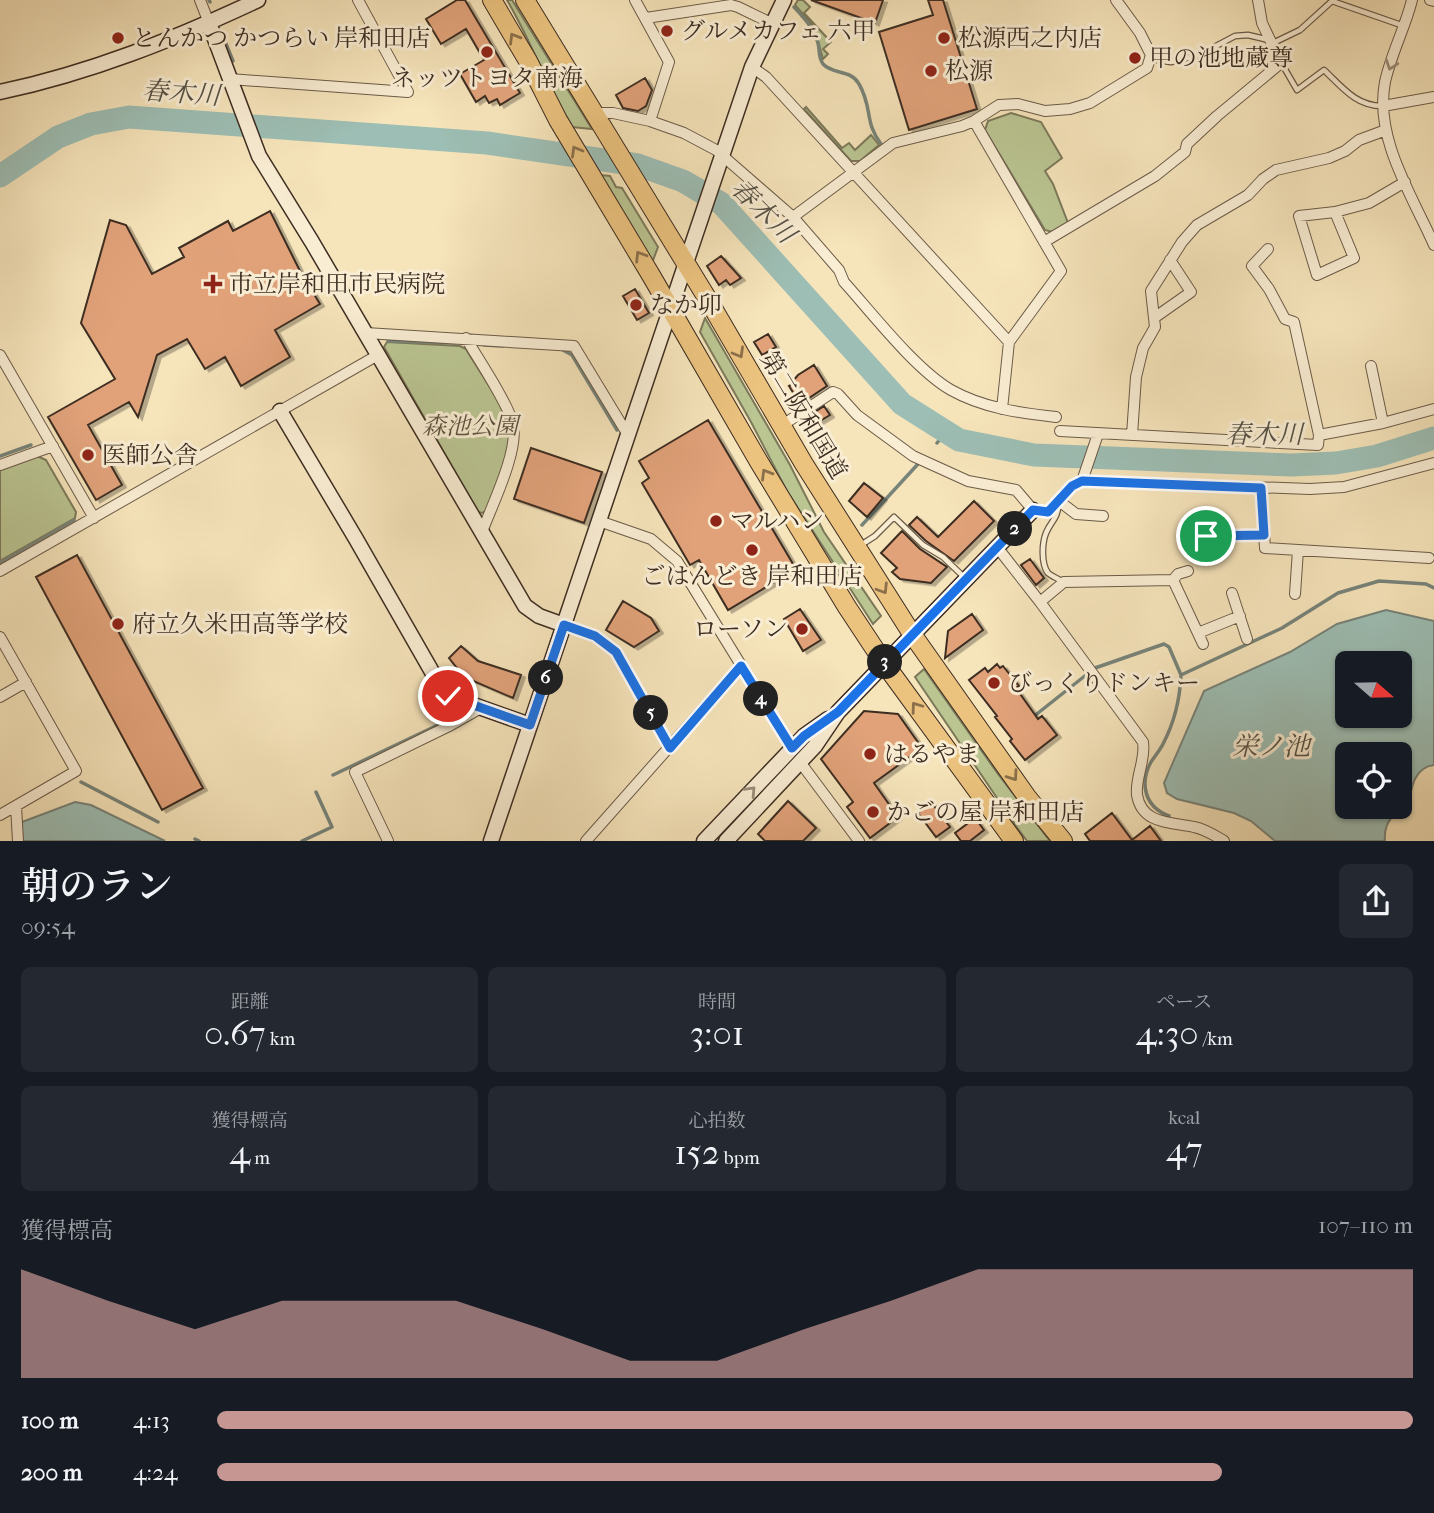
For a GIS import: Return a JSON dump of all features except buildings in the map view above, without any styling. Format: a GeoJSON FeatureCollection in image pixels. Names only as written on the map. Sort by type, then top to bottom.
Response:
{"type":"FeatureCollection","features":[{"type":"Feature","properties":{"kind":"highway"},"geometry":{"type":"LineString","coordinates":[[492,0],[528,61],[558,120],[759,462],[884,663],[1014,841]]}},
{"type":"Feature","properties":{"kind":"highway","name":"第二阪和国道"},"geometry":{"type":"LineString","coordinates":[[524,0],[686,264],[781,426],[912,634],[1027,797],[1063,841]]}},
{"type":"Feature","properties":{"kind":"street"},"geometry":{"type":"LineString","coordinates":[[200,0],[259,156],[525,607],[539,617],[595,636],[616,652],[670,748]]}},
{"type":"Feature","properties":{"kind":"street"},"geometry":{"type":"LineString","coordinates":[[0,92],[82,72],[209,23],[258,0]]}},
{"type":"Feature","properties":{"kind":"street"},"geometry":{"type":"LineString","coordinates":[[230,79],[408,92],[358,0]]}},
{"type":"Feature","properties":{"kind":"street"},"geometry":{"type":"LineString","coordinates":[[635,0],[669,62],[650,121]]}},
{"type":"Feature","properties":{"kind":"street"},"geometry":{"type":"LineString","coordinates":[[491,841],[752,67],[784,0]]}},
{"type":"Feature","properties":{"kind":"street"},"geometry":{"type":"LineString","coordinates":[[793,217],[893,143],[974,121],[999,105],[1018,104],[1045,111],[1070,109],[1090,103],[1147,68],[1151,55],[1140,33],[1116,0]]}},
{"type":"Feature","properties":{"kind":"street"},"geometry":{"type":"LineString","coordinates":[[1044,242],[1155,176],[1185,152],[1187,144],[1217,116],[1281,63],[1262,23],[1258,0]]}},
{"type":"Feature","properties":{"kind":"street"},"geometry":{"type":"LineString","coordinates":[[1412,0],[1385,82],[1383,106],[1386,130],[1398,167],[1434,245]]}},
{"type":"Feature","properties":{"kind":"street"},"geometry":{"type":"LineString","coordinates":[[646,18],[731,5],[771,23]]}},
{"type":"Feature","properties":{"kind":"street"},"geometry":{"type":"LineString","coordinates":[[752,67],[766,77],[1009,342]]}},
{"type":"Feature","properties":{"kind":"street"},"geometry":{"type":"LineString","coordinates":[[1383,106],[1434,97]]}},
{"type":"Feature","properties":{"kind":"street"},"geometry":{"type":"LineString","coordinates":[[594,113],[614,113],[650,121],[684,133],[723,155],[793,217],[839,270],[844,282],[933,377],[952,390],[1002,409],[1056,417]]}},
{"type":"Feature","properties":{"kind":"street"},"geometry":{"type":"LineString","coordinates":[[974,121],[1061,271],[1009,342],[1002,409]]}},
{"type":"Feature","properties":{"kind":"street"},"geometry":{"type":"LineString","coordinates":[[1132,435],[1136,377],[1143,348],[1154,327],[1151,292],[1182,242],[1197,225],[1248,194],[1276,170],[1329,158],[1345,152],[1359,140],[1386,130]]}},
{"type":"Feature","properties":{"kind":"street"},"geometry":{"type":"LineString","coordinates":[[1335,212],[1354,258],[1317,275],[1299,216],[1335,212],[1369,203],[1405,182]]}},
{"type":"Feature","properties":{"kind":"street"},"geometry":{"type":"LineString","coordinates":[[1060,431],[1097,437],[1132,435],[1318,445],[1319,435],[1294,322],[1285,319],[1269,289],[1252,266],[1268,249]]}},
{"type":"Feature","properties":{"kind":"street"},"geometry":{"type":"LineString","coordinates":[[1154,318],[1191,292],[1170,260]]}},
{"type":"Feature","properties":{"kind":"street"},"geometry":{"type":"LineString","coordinates":[[366,334],[574,346],[628,435]]}},
{"type":"Feature","properties":{"kind":"street"},"geometry":{"type":"LineString","coordinates":[[466,338],[507,410],[514,431],[511,454],[482,532]]}},
{"type":"Feature","properties":{"kind":"street"},"geometry":{"type":"LineString","coordinates":[[0,355],[94,518]]}},
{"type":"Feature","properties":{"kind":"street"},"geometry":{"type":"LineString","coordinates":[[0,571],[378,355]]}},
{"type":"Feature","properties":{"kind":"street"},"geometry":{"type":"LineString","coordinates":[[1371,366],[1383,423]]}},
{"type":"Feature","properties":{"kind":"street"},"geometry":{"type":"LineString","coordinates":[[781,426],[833,392],[857,415],[913,456],[968,481],[1016,490],[1033,510],[1048,512],[1083,478],[1097,437]]}},
{"type":"Feature","properties":{"kind":"street"},"geometry":{"type":"LineString","coordinates":[[1319,435],[1383,423],[1434,409]]}},
{"type":"Feature","properties":{"kind":"street"},"geometry":{"type":"LineString","coordinates":[[280,411],[443,691],[448,696],[530,725]]}},
{"type":"Feature","properties":{"kind":"street"},"geometry":{"type":"LineString","coordinates":[[0,465],[53,446]]}},
{"type":"Feature","properties":{"kind":"street"},"geometry":{"type":"LineString","coordinates":[[1083,478],[1310,489],[1343,487],[1434,463]]}},
{"type":"Feature","properties":{"kind":"street"},"geometry":{"type":"LineString","coordinates":[[1261,488],[1265,548],[1429,558]]}},
{"type":"Feature","properties":{"kind":"street"},"geometry":{"type":"LineString","coordinates":[[1059,501],[1076,514],[1103,516]]}},
{"type":"Feature","properties":{"kind":"street"},"geometry":{"type":"LineString","coordinates":[[726,841],[815,746],[838,712],[1033,510]]}},
{"type":"Feature","properties":{"kind":"street"},"geometry":{"type":"LineString","coordinates":[[599,521],[651,539],[677,561],[792,748]]}},
{"type":"Feature","properties":{"kind":"street"},"geometry":{"type":"LineString","coordinates":[[1206,536],[1264,535]]}},
{"type":"Feature","properties":{"kind":"street"},"geometry":{"type":"LineString","coordinates":[[997,547],[1041,602],[1143,742],[1144,753],[1137,795],[1141,808],[1150,817],[1162,822],[1194,827],[1224,841]]}},
{"type":"Feature","properties":{"kind":"street"},"geometry":{"type":"LineString","coordinates":[[1295,594],[1298,550]]}},
{"type":"Feature","properties":{"kind":"street"},"geometry":{"type":"LineString","coordinates":[[1041,602],[1064,582],[1173,580],[1178,574],[1188,571]]}},
{"type":"Feature","properties":{"kind":"street"},"geometry":{"type":"LineString","coordinates":[[1173,580],[1203,644]]}},
{"type":"Feature","properties":{"kind":"street"},"geometry":{"type":"LineString","coordinates":[[1232,593],[1247,639]]}},
{"type":"Feature","properties":{"kind":"street"},"geometry":{"type":"LineString","coordinates":[[1198,633],[1240,616]]}},
{"type":"Feature","properties":{"kind":"street"},"geometry":{"type":"LineString","coordinates":[[0,637],[76,771],[0,815]]}},
{"type":"Feature","properties":{"kind":"street"},"geometry":{"type":"LineString","coordinates":[[586,841],[741,666]]}},
{"type":"Feature","properties":{"kind":"street"},"geometry":{"type":"LineString","coordinates":[[0,697],[26,682]]}},
{"type":"Feature","properties":{"kind":"street"},"geometry":{"type":"LineString","coordinates":[[388,841],[355,772],[481,708]]}},
{"type":"Feature","properties":{"kind":"street"},"geometry":{"type":"LineString","coordinates":[[704,841],[804,736],[838,712]]}},
{"type":"Feature","properties":{"kind":"street"},"geometry":{"type":"LineString","coordinates":[[800,762],[859,841]]}},
{"type":"Feature","properties":{"kind":"street"},"geometry":{"type":"LineString","coordinates":[[16,806],[18,841]]}},
{"type":"Feature","properties":{"kind":"lane"},"geometry":{"type":"LineString","coordinates":[[1150,59],[1171,62],[1199,55],[1235,36],[1248,35],[1271,42],[1300,30],[1332,1],[1405,26]]}},
{"type":"Feature","properties":{"kind":"lane"},"geometry":{"type":"LineString","coordinates":[[1281,63],[1297,90],[1324,70],[1355,100],[1383,106]]}},
{"type":"Feature","properties":{"kind":"lane"},"geometry":{"type":"LineString","coordinates":[[1059,501],[1058,517],[1046,533],[1043,549],[1048,573],[1064,582]]}},
{"type":"Feature","properties":{"kind":"lane"},"geometry":{"type":"LineString","coordinates":[[857,548],[875,536],[894,517],[923,545],[943,557],[965,579]]}},
{"type":"Feature","properties":{"kind":"green space"},"geometry":{"type":"Polygon","coordinates":[[[507,0],[512,0],[592,129],[572,127],[507,0]]]}},
{"type":"Feature","properties":{"kind":"green space"},"geometry":{"type":"Polygon","coordinates":[[[798,0],[803,0],[810,7],[804,13],[831,42],[823,49],[828,54],[823,59],[814,27],[795,5],[798,0]]]}},
{"type":"Feature","properties":{"kind":"green space"},"geometry":{"type":"Polygon","coordinates":[[[806,107],[842,148],[849,143],[855,150],[871,135],[879,145],[860,161],[851,161],[804,109],[806,107]]]}},
{"type":"Feature","properties":{"kind":"green space"},"geometry":{"type":"Polygon","coordinates":[[[1011,113],[1041,122],[1062,158],[1045,171],[1068,223],[1052,232],[1045,230],[985,130],[988,121],[1011,113]]]}},
{"type":"Feature","properties":{"kind":"green space"},"geometry":{"type":"Polygon","coordinates":[[[600,175],[610,176],[616,187],[622,188],[658,247],[652,263],[600,175]]]}},
{"type":"Feature","properties":{"kind":"green space"},"geometry":{"type":"Polygon","coordinates":[[[705,318],[790,465],[824,532],[881,616],[873,624],[787,491],[700,332],[705,318]]]}},
{"type":"Feature","properties":{"kind":"green space","name":"森池公園"},"geometry":{"type":"Polygon","coordinates":[[[387,342],[460,346],[466,349],[493,392],[509,427],[510,446],[486,511],[478,512],[384,347],[387,342]]]}},
{"type":"Feature","properties":{"kind":"green space"},"geometry":{"type":"Polygon","coordinates":[[[37,456],[46,460],[76,512],[75,518],[0,561],[0,470],[37,456]]]}},
{"type":"Feature","properties":{"kind":"green space"},"geometry":{"type":"Polygon","coordinates":[[[924,669],[998,774],[1050,841],[1027,841],[1016,826],[915,677],[924,669]]]}},
{"type":"Feature","properties":{"kind":"water","name":"栄ノ池"},"geometry":{"type":"Polygon","coordinates":[[[1386,610],[1434,621],[1434,765],[1418,774],[1412,788],[1412,742],[1335,742],[1335,819],[1390,819],[1385,841],[1275,841],[1251,821],[1234,813],[1177,799],[1167,793],[1164,783],[1204,691],[1290,652],[1337,624],[1386,610]]]}},
{"type":"Feature","properties":{"kind":"water"},"geometry":{"type":"Polygon","coordinates":[[[75,802],[91,805],[165,841],[22,841],[22,822],[75,802]]]}},
{"type":"Feature","properties":{"kind":"waterway"},"geometry":{"type":"LineString","coordinates":[[794,7],[814,33],[823,64],[856,79],[866,100],[872,129],[881,144]]}},
{"type":"Feature","properties":{"kind":"waterway"},"geometry":{"type":"LineString","coordinates":[[224,39],[233,61]]}},
{"type":"Feature","properties":{"kind":"waterway","name":"春木川"},"geometry":{"type":"LineString","coordinates":[[0,176],[58,137],[91,124],[129,117],[487,143],[638,165],[683,181],[722,204],[902,404],[959,440],[1034,455],[1292,465],[1336,463],[1377,456],[1434,438]]}},
{"type":"Feature","properties":{"kind":"waterway"},"geometry":{"type":"LineString","coordinates":[[388,341],[456,343]]}},
{"type":"Feature","properties":{"kind":"waterway"},"geometry":{"type":"LineString","coordinates":[[484,345],[503,346]]}},
{"type":"Feature","properties":{"kind":"waterway"},"geometry":{"type":"LineString","coordinates":[[563,350],[572,355],[617,430]]}},
{"type":"Feature","properties":{"kind":"waterway"},"geometry":{"type":"LineString","coordinates":[[937,443],[946,432]]}},
{"type":"Feature","properties":{"kind":"waterway"},"geometry":{"type":"LineString","coordinates":[[0,456],[31,445]]}},
{"type":"Feature","properties":{"kind":"waterway"},"geometry":{"type":"LineString","coordinates":[[862,525],[918,464]]}},
{"type":"Feature","properties":{"kind":"waterway"},"geometry":{"type":"LineString","coordinates":[[0,563],[74,520]]}},
{"type":"Feature","properties":{"kind":"waterway"},"geometry":{"type":"LineString","coordinates":[[1169,816],[1154,807],[1150,801],[1146,794],[1145,778],[1170,728],[1178,701],[1181,675],[1282,628],[1338,593],[1379,581],[1426,584],[1434,588]]}},
{"type":"Feature","properties":{"kind":"waterway"},"geometry":{"type":"LineString","coordinates":[[1095,668],[1164,644],[1169,647],[1181,675]]}},
{"type":"Feature","properties":{"kind":"waterway"},"geometry":{"type":"LineString","coordinates":[[1033,717],[1086,675]]}},
{"type":"Feature","properties":{"kind":"waterway"},"geometry":{"type":"LineString","coordinates":[[333,775],[440,724]]}},
{"type":"Feature","properties":{"kind":"waterway"},"geometry":{"type":"LineString","coordinates":[[81,782],[158,822]]}},
{"type":"Feature","properties":{"kind":"waterway"},"geometry":{"type":"LineString","coordinates":[[302,841],[332,827],[316,792]]}},
{"type":"Feature","properties":{"kind":"waterway"},"geometry":{"type":"LineString","coordinates":[[195,839],[199,841]]}},
{"type":"Feature","properties":{"kind":"place","name":"グルメカフェ 六甲"},"geometry":{"type":"Point","coordinates":[667,31]}},
{"type":"Feature","properties":{"kind":"place","name":"とんかつ かつらい 岸和田店"},"geometry":{"type":"Point","coordinates":[118,38]}},
{"type":"Feature","properties":{"kind":"place","name":"松源西之内店"},"geometry":{"type":"Point","coordinates":[944,38]}},
{"type":"Feature","properties":{"kind":"place","name":"ネッツトヨタ南海"},"geometry":{"type":"Point","coordinates":[487,52]}},
{"type":"Feature","properties":{"kind":"place","name":"甲の池地蔵尊"},"geometry":{"type":"Point","coordinates":[1135,58]}},
{"type":"Feature","properties":{"kind":"place","name":"松源"},"geometry":{"type":"Point","coordinates":[931,71]}},
{"type":"Feature","properties":{"kind":"place","name":"市立岸和田市民病院"},"geometry":{"type":"Point","coordinates":[213,284]}},
{"type":"Feature","properties":{"kind":"place","name":"なか卯"},"geometry":{"type":"Point","coordinates":[636,305]}},
{"type":"Feature","properties":{"kind":"place","name":"医師公舎"},"geometry":{"type":"Point","coordinates":[88,455]}},
{"type":"Feature","properties":{"kind":"place","name":"マルハン"},"geometry":{"type":"Point","coordinates":[716,521]}},
{"type":"Feature","properties":{"kind":"place","name":"ごはんどき 岸和田店"},"geometry":{"type":"Point","coordinates":[752,550]}},
{"type":"Feature","properties":{"kind":"place","name":"府立久米田高等学校"},"geometry":{"type":"Point","coordinates":[118,624]}},
{"type":"Feature","properties":{"kind":"place","name":"ローソン"},"geometry":{"type":"Point","coordinates":[802,629]}},
{"type":"Feature","properties":{"kind":"place","name":"びっくりドンキー"},"geometry":{"type":"Point","coordinates":[994,683]}},
{"type":"Feature","properties":{"kind":"place","name":"はるやま"},"geometry":{"type":"Point","coordinates":[870,754]}},
{"type":"Feature","properties":{"kind":"place","name":"かごの屋 岸和田店"},"geometry":{"type":"Point","coordinates":[873,812]}},
{"type":"Feature","properties":{"kind":"route"},"geometry":{"type":"LineString","coordinates":[[448,696],[530,725],[564,625],[595,636],[616,652],[670,748],[741,666],[792,748],[838,712],[1033,510],[1048,512],[1072,486],[1082,481],[1261,488],[1264,535],[1206,536]]}}]}
